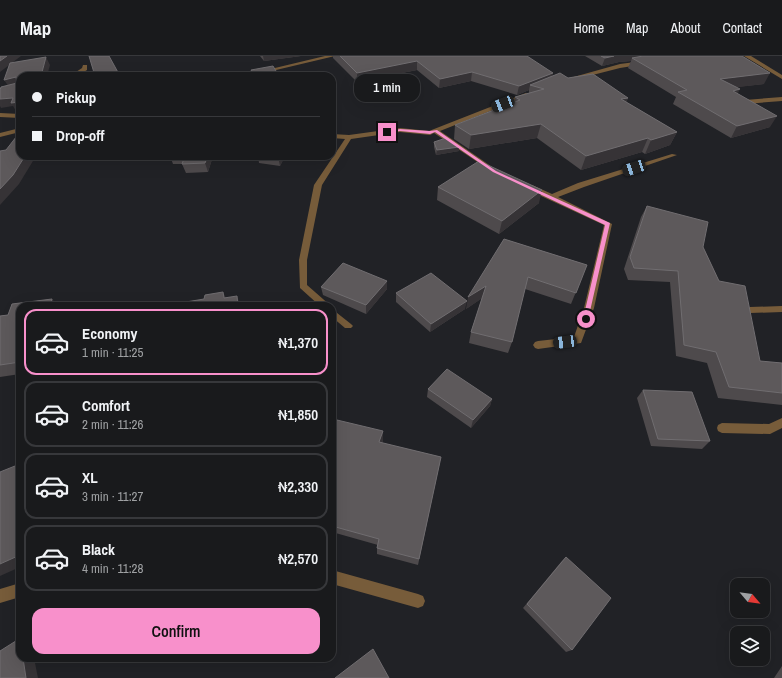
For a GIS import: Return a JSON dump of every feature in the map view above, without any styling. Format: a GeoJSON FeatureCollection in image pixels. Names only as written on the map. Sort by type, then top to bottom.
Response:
{"type":"FeatureCollection","features":[{"type":"Feature","properties":{"kind":"street"},"geometry":{"type":"LineString","coordinates":[[262,72],[332,56]]}},
{"type":"Feature","properties":{"kind":"street"},"geometry":{"type":"LineString","coordinates":[[747,56],[782,77]]}},
{"type":"Feature","properties":{"kind":"street"},"geometry":{"type":"LineString","coordinates":[[564,81],[620,66],[652,62]]}},
{"type":"Feature","properties":{"kind":"street"},"geometry":{"type":"LineString","coordinates":[[80,72],[85,69],[85,66]]}},
{"type":"Feature","properties":{"kind":"street"},"geometry":{"type":"LineString","coordinates":[[336,136],[349,137],[400,130],[430,133],[535,91]]}},
{"type":"Feature","properties":{"kind":"street"},"geometry":{"type":"LineString","coordinates":[[745,102],[782,99]]}},
{"type":"Feature","properties":{"kind":"street"},"geometry":{"type":"LineString","coordinates":[[0,115],[16,116]]}},
{"type":"Feature","properties":{"kind":"street"},"geometry":{"type":"LineString","coordinates":[[0,135],[16,131]]}},
{"type":"Feature","properties":{"kind":"street"},"geometry":{"type":"LineString","coordinates":[[435,131],[495,172],[502,175]]}},
{"type":"Feature","properties":{"kind":"street"},"geometry":{"type":"LineString","coordinates":[[336,157],[349,137]]}},
{"type":"Feature","properties":{"kind":"street"},"geometry":{"type":"LineString","coordinates":[[552,197],[580,185],[674,155]]}},
{"type":"Feature","properties":{"kind":"street"},"geometry":{"type":"LineString","coordinates":[[321,302],[303,286],[303,260],[318,185],[334,160]]}},
{"type":"Feature","properties":{"kind":"street"},"geometry":{"type":"LineString","coordinates":[[524,184],[608,224],[589,308],[578,340],[538,345]]}},
{"type":"Feature","properties":{"kind":"street"},"geometry":{"type":"LineString","coordinates":[[750,310],[782,310]]}},
{"type":"Feature","properties":{"kind":"street"},"geometry":{"type":"LineString","coordinates":[[336,316],[348,326]]}},
{"type":"Feature","properties":{"kind":"street"},"geometry":{"type":"LineString","coordinates":[[722,428],[770,429],[782,423]]}},
{"type":"Feature","properties":{"kind":"street"},"geometry":{"type":"LineString","coordinates":[[336,578],[418,601]]}},
{"type":"Feature","properties":{"kind":"street"},"geometry":{"type":"LineString","coordinates":[[0,596],[16,591]]}},
{"type":"Feature","properties":{"kind":"building"},"geometry":{"type":"Polygon","coordinates":[[[0,56],[7,56],[0,61],[0,56]]]}},
{"type":"Feature","properties":{"kind":"building"},"geometry":{"type":"Polygon","coordinates":[[[89,56],[109,56],[118,72],[94,72],[89,56]]]}},
{"type":"Feature","properties":{"kind":"building"},"geometry":{"type":"Polygon","coordinates":[[[340,56],[527,56],[553,73],[519,86],[472,72],[440,79],[417,61],[357,73],[340,56]]]}},
{"type":"Feature","properties":{"kind":"building"},"geometry":{"type":"Polygon","coordinates":[[[601,56],[614,56],[605,58],[601,56]]]}},
{"type":"Feature","properties":{"kind":"building"},"geometry":{"type":"Polygon","coordinates":[[[643,56],[742,56],[770,73],[720,79],[740,89],[733,91],[777,116],[737,126],[678,92],[687,90],[632,58],[643,56]]]}},
{"type":"Feature","properties":{"kind":"building"},"geometry":{"type":"Polygon","coordinates":[[[46,57],[42,72],[16,72],[16,77],[4,80],[10,63],[46,57]]]}},
{"type":"Feature","properties":{"kind":"building"},"geometry":{"type":"Polygon","coordinates":[[[273,66],[277,72],[252,72],[251,70],[273,66]]]}},
{"type":"Feature","properties":{"kind":"building"},"geometry":{"type":"Polygon","coordinates":[[[560,73],[568,78],[593,74],[628,98],[621,99],[677,132],[651,140],[648,138],[586,156],[541,124],[471,135],[455,125],[520,100],[515,97],[544,89],[530,85],[560,73]]]}},
{"type":"Feature","properties":{"kind":"building"},"geometry":{"type":"Polygon","coordinates":[[[16,83],[16,102],[11,103],[13,98],[0,99],[1,87],[16,83]]]}},
{"type":"Feature","properties":{"kind":"building"},"geometry":{"type":"Polygon","coordinates":[[[16,137],[16,160],[22,160],[13,175],[0,189],[0,151],[6,150],[16,137]]]}},
{"type":"Feature","properties":{"kind":"building"},"geometry":{"type":"Polygon","coordinates":[[[446,138],[459,147],[437,150],[434,142],[446,138]]]}},
{"type":"Feature","properties":{"kind":"building"},"geometry":{"type":"Polygon","coordinates":[[[184,160],[206,160],[205,163],[182,164],[184,160]]]}},
{"type":"Feature","properties":{"kind":"building"},"geometry":{"type":"Polygon","coordinates":[[[479,161],[542,190],[502,221],[438,187],[479,161]]]}},
{"type":"Feature","properties":{"kind":"building"},"geometry":{"type":"Polygon","coordinates":[[[647,206],[708,222],[703,247],[719,281],[745,286],[760,361],[782,363],[782,393],[729,387],[716,352],[684,345],[678,271],[634,268],[630,257],[647,206]]]}},
{"type":"Feature","properties":{"kind":"building"},"geometry":{"type":"Polygon","coordinates":[[[504,239],[587,265],[576,293],[528,277],[512,342],[471,332],[486,286],[468,297],[504,239]]]}},
{"type":"Feature","properties":{"kind":"building"},"geometry":{"type":"Polygon","coordinates":[[[343,263],[387,281],[366,305],[321,287],[343,263]]]}},
{"type":"Feature","properties":{"kind":"building"},"geometry":{"type":"Polygon","coordinates":[[[431,273],[467,301],[431,324],[396,293],[431,273]]]}},
{"type":"Feature","properties":{"kind":"building"},"geometry":{"type":"Polygon","coordinates":[[[223,292],[224,298],[237,296],[238,302],[186,302],[204,299],[205,295],[223,292]]]}},
{"type":"Feature","properties":{"kind":"building"},"geometry":{"type":"Polygon","coordinates":[[[52,299],[51,302],[28,302],[52,299]]]}},
{"type":"Feature","properties":{"kind":"building"},"geometry":{"type":"Polygon","coordinates":[[[12,304],[16,304],[16,363],[0,365],[0,316],[8,315],[12,304]]]}},
{"type":"Feature","properties":{"kind":"building"},"geometry":{"type":"Polygon","coordinates":[[[447,369],[492,399],[473,420],[428,389],[447,369]]]}},
{"type":"Feature","properties":{"kind":"building"},"geometry":{"type":"Polygon","coordinates":[[[643,390],[692,392],[710,441],[658,439],[643,390]]]}},
{"type":"Feature","properties":{"kind":"building"},"geometry":{"type":"Polygon","coordinates":[[[337,420],[383,431],[379,442],[441,457],[419,559],[377,548],[379,539],[336,527],[337,420]]]}},
{"type":"Feature","properties":{"kind":"building"},"geometry":{"type":"Polygon","coordinates":[[[16,466],[16,557],[0,564],[0,472],[16,466]]]}},
{"type":"Feature","properties":{"kind":"building"},"geometry":{"type":"Polygon","coordinates":[[[566,557],[611,598],[572,650],[527,604],[566,557]]]}},
{"type":"Feature","properties":{"kind":"building"},"geometry":{"type":"Polygon","coordinates":[[[16,641],[16,662],[24,662],[26,678],[0,678],[0,651],[16,641]]]}},
{"type":"Feature","properties":{"kind":"building"},"geometry":{"type":"Polygon","coordinates":[[[373,649],[389,678],[335,678],[373,649]]]}},
{"type":"Feature","properties":{"kind":"route"},"geometry":{"type":"LineString","coordinates":[[387,132],[400,130],[430,133],[435,131],[495,172],[608,224],[586,319]]}}]}
